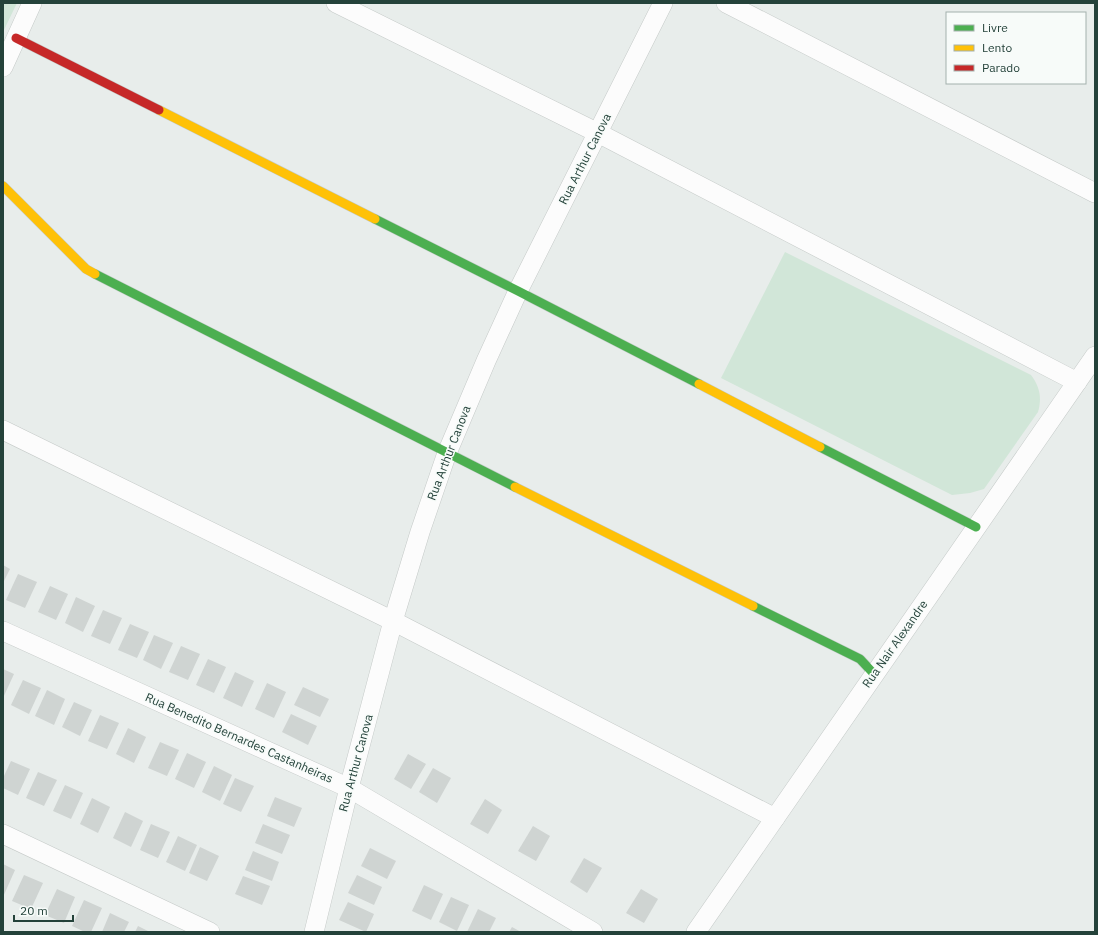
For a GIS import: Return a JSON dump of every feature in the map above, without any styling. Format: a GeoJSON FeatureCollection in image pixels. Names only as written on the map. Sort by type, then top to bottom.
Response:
{"type":"FeatureCollection","features":[{"type":"Feature","properties":{"kind":"street"},"geometry":{"type":"LineString","coordinates":[[3,67],[32,3]]}},
{"type":"Feature","properties":{"kind":"street"},"geometry":{"type":"LineString","coordinates":[[336,3],[598,133],[1077,382]]}},
{"type":"Feature","properties":{"kind":"street","name":"Rua Arthur Canova"},"geometry":{"type":"LineString","coordinates":[[314,932],[349,788],[393,621],[420,532],[447,453],[486,361],[518,291],[664,3]]}},
{"type":"Feature","properties":{"kind":"street"},"geometry":{"type":"LineString","coordinates":[[726,3],[1095,193]]}},
{"type":"Feature","properties":{"kind":"street"},"geometry":{"type":"LineString","coordinates":[[16,38],[518,291],[976,528]]}},
{"type":"Feature","properties":{"kind":"street"},"geometry":{"type":"LineString","coordinates":[[3,186],[86,269],[447,453],[860,659],[874,674]]}},
{"type":"Feature","properties":{"kind":"street","name":"Rua Nair Alexandre"},"geometry":{"type":"LineString","coordinates":[[696,932],[1095,356]]}},
{"type":"Feature","properties":{"kind":"street"},"geometry":{"type":"LineString","coordinates":[[3,430],[393,621],[775,818]]}},
{"type":"Feature","properties":{"kind":"street","name":"Rua Benedito Bernardes Castanheiras"},"geometry":{"type":"LineString","coordinates":[[3,631],[349,788],[593,932]]}},
{"type":"Feature","properties":{"kind":"street"},"geometry":{"type":"LineString","coordinates":[[3,834],[210,932]]}},
{"type":"Feature","properties":{"kind":"green space"},"geometry":{"type":"Polygon","coordinates":[[[3,3],[17,3],[3,32],[3,3]]]}},
{"type":"Feature","properties":{"kind":"green space"},"geometry":{"type":"Polygon","coordinates":[[[785,252],[1031,375],[1038,388],[1040,397],[1038,412],[984,489],[970,493],[952,495],[721,378],[785,252]]]}},
{"type":"Feature","properties":{"kind":"building"},"geometry":{"type":"Polygon","coordinates":[[[3,565],[10,569],[3,583],[3,565]]]}},
{"type":"Feature","properties":{"kind":"building"},"geometry":{"type":"Polygon","coordinates":[[[18,574],[37,582],[25,608],[6,600],[18,574]]]}},
{"type":"Feature","properties":{"kind":"building"},"geometry":{"type":"Polygon","coordinates":[[[50,586],[68,594],[56,620],[38,612],[50,586]]]}},
{"type":"Feature","properties":{"kind":"building"},"geometry":{"type":"Polygon","coordinates":[[[76,597],[95,606],[83,632],[65,623],[76,597]]]}},
{"type":"Feature","properties":{"kind":"building"},"geometry":{"type":"Polygon","coordinates":[[[103,610],[122,618],[110,644],[91,636],[103,610]]]}},
{"type":"Feature","properties":{"kind":"building"},"geometry":{"type":"Polygon","coordinates":[[[130,624],[149,632],[137,658],[118,650],[130,624]]]}},
{"type":"Feature","properties":{"kind":"building"},"geometry":{"type":"Polygon","coordinates":[[[154,635],[173,643],[161,669],[143,660],[154,635]]]}},
{"type":"Feature","properties":{"kind":"building"},"geometry":{"type":"Polygon","coordinates":[[[181,646],[200,654],[188,680],[169,672],[181,646]]]}},
{"type":"Feature","properties":{"kind":"building"},"geometry":{"type":"Polygon","coordinates":[[[208,659],[226,667],[214,693],[196,685],[208,659]]]}},
{"type":"Feature","properties":{"kind":"building"},"geometry":{"type":"Polygon","coordinates":[[[3,669],[14,674],[3,698],[3,669]]]}},
{"type":"Feature","properties":{"kind":"building"},"geometry":{"type":"Polygon","coordinates":[[[235,672],[254,681],[242,707],[223,698],[235,672]]]}},
{"type":"Feature","properties":{"kind":"building"},"geometry":{"type":"Polygon","coordinates":[[[23,680],[41,688],[29,714],[11,705],[23,680]]]}},
{"type":"Feature","properties":{"kind":"building"},"geometry":{"type":"Polygon","coordinates":[[[267,683],[286,692],[274,718],[255,709],[267,683]]]}},
{"type":"Feature","properties":{"kind":"building"},"geometry":{"type":"Polygon","coordinates":[[[303,687],[329,699],[320,717],[294,705],[303,687]]]}},
{"type":"Feature","properties":{"kind":"building"},"geometry":{"type":"Polygon","coordinates":[[[47,690],[65,699],[54,725],[35,716],[47,690]]]}},
{"type":"Feature","properties":{"kind":"building"},"geometry":{"type":"Polygon","coordinates":[[[74,702],[92,710],[80,736],[62,727],[74,702]]]}},
{"type":"Feature","properties":{"kind":"building"},"geometry":{"type":"Polygon","coordinates":[[[291,714],[317,726],[308,745],[282,732],[291,714]]]}},
{"type":"Feature","properties":{"kind":"building"},"geometry":{"type":"Polygon","coordinates":[[[100,715],[119,723],[107,749],[88,741],[100,715]]]}},
{"type":"Feature","properties":{"kind":"building"},"geometry":{"type":"Polygon","coordinates":[[[128,728],[146,737],[134,763],[116,754],[128,728]]]}},
{"type":"Feature","properties":{"kind":"building"},"geometry":{"type":"Polygon","coordinates":[[[160,742],[179,750],[167,776],[148,768],[160,742]]]}},
{"type":"Feature","properties":{"kind":"building"},"geometry":{"type":"Polygon","coordinates":[[[187,753],[206,762],[194,788],[175,779],[187,753]]]}},
{"type":"Feature","properties":{"kind":"building"},"geometry":{"type":"Polygon","coordinates":[[[408,754],[426,764],[411,789],[394,779],[408,754]]]}},
{"type":"Feature","properties":{"kind":"building"},"geometry":{"type":"Polygon","coordinates":[[[11,761],[30,769],[18,795],[3,788],[3,778],[11,761]]]}},
{"type":"Feature","properties":{"kind":"building"},"geometry":{"type":"Polygon","coordinates":[[[214,766],[232,775],[220,801],[202,792],[214,766]]]}},
{"type":"Feature","properties":{"kind":"building"},"geometry":{"type":"Polygon","coordinates":[[[433,768],[451,778],[437,803],[419,792],[433,768]]]}},
{"type":"Feature","properties":{"kind":"building"},"geometry":{"type":"Polygon","coordinates":[[[38,772],[57,780],[44,806],[26,798],[38,772]]]}},
{"type":"Feature","properties":{"kind":"building"},"geometry":{"type":"Polygon","coordinates":[[[235,778],[254,786],[241,812],[223,804],[235,778]]]}},
{"type":"Feature","properties":{"kind":"building"},"geometry":{"type":"Polygon","coordinates":[[[65,785],[83,793],[71,819],[53,811],[65,785]]]}},
{"type":"Feature","properties":{"kind":"building"},"geometry":{"type":"Polygon","coordinates":[[[275,797],[302,808],[294,827],[267,816],[275,797]]]}},
{"type":"Feature","properties":{"kind":"building"},"geometry":{"type":"Polygon","coordinates":[[[92,798],[110,807],[98,833],[80,824],[92,798]]]}},
{"type":"Feature","properties":{"kind":"building"},"geometry":{"type":"Polygon","coordinates":[[[485,799],[502,810],[488,834],[470,824],[485,799]]]}},
{"type":"Feature","properties":{"kind":"building"},"geometry":{"type":"Polygon","coordinates":[[[125,812],[143,821],[131,847],[113,838],[125,812]]]}},
{"type":"Feature","properties":{"kind":"building"},"geometry":{"type":"Polygon","coordinates":[[[151,824],[170,832],[158,858],[140,850],[151,824]]]}},
{"type":"Feature","properties":{"kind":"building"},"geometry":{"type":"Polygon","coordinates":[[[263,824],[290,835],[282,854],[255,843],[263,824]]]}},
{"type":"Feature","properties":{"kind":"building"},"geometry":{"type":"Polygon","coordinates":[[[533,826],[550,836],[536,861],[518,851],[533,826]]]}},
{"type":"Feature","properties":{"kind":"building"},"geometry":{"type":"Polygon","coordinates":[[[178,836],[197,845],[185,871],[166,862],[178,836]]]}},
{"type":"Feature","properties":{"kind":"building"},"geometry":{"type":"Polygon","coordinates":[[[200,847],[219,856],[207,881],[189,873],[200,847]]]}},
{"type":"Feature","properties":{"kind":"building"},"geometry":{"type":"Polygon","coordinates":[[[370,848],[396,861],[387,879],[361,866],[370,848]]]}},
{"type":"Feature","properties":{"kind":"building"},"geometry":{"type":"Polygon","coordinates":[[[253,851],[279,862],[272,881],[245,870],[253,851]]]}},
{"type":"Feature","properties":{"kind":"building"},"geometry":{"type":"Polygon","coordinates":[[[584,858],[602,868],[587,893],[570,882],[584,858]]]}},
{"type":"Feature","properties":{"kind":"building"},"geometry":{"type":"Polygon","coordinates":[[[3,864],[15,870],[3,897],[3,864]]]}},
{"type":"Feature","properties":{"kind":"building"},"geometry":{"type":"Polygon","coordinates":[[[24,875],[43,883],[31,909],[12,901],[24,875]]]}},
{"type":"Feature","properties":{"kind":"building"},"geometry":{"type":"Polygon","coordinates":[[[357,875],[382,887],[374,905],[348,893],[357,875]]]}},
{"type":"Feature","properties":{"kind":"building"},"geometry":{"type":"Polygon","coordinates":[[[243,876],[270,886],[262,905],[235,894],[243,876]]]}},
{"type":"Feature","properties":{"kind":"building"},"geometry":{"type":"Polygon","coordinates":[[[424,885],[443,894],[431,920],[412,911],[424,885]]]}},
{"type":"Feature","properties":{"kind":"building"},"geometry":{"type":"Polygon","coordinates":[[[57,889],[75,897],[64,923],[45,915],[57,889]]]}},
{"type":"Feature","properties":{"kind":"building"},"geometry":{"type":"Polygon","coordinates":[[[641,889],[658,899],[644,923],[626,913],[641,889]]]}},
{"type":"Feature","properties":{"kind":"building"},"geometry":{"type":"Polygon","coordinates":[[[451,897],[469,905],[457,931],[439,922],[451,897]]]}},
{"type":"Feature","properties":{"kind":"building"},"geometry":{"type":"Polygon","coordinates":[[[84,900],[102,908],[91,932],[85,932],[72,926],[84,900]]]}},
{"type":"Feature","properties":{"kind":"building"},"geometry":{"type":"Polygon","coordinates":[[[348,902],[374,914],[366,932],[339,920],[348,902]]]}},
{"type":"Feature","properties":{"kind":"building"},"geometry":{"type":"Polygon","coordinates":[[[478,909],[496,918],[489,932],[467,932],[478,909]]]}},
{"type":"Feature","properties":{"kind":"building"},"geometry":{"type":"Polygon","coordinates":[[[110,913],[129,922],[124,932],[102,932],[110,913]]]}},
{"type":"Feature","properties":{"kind":"building"},"geometry":{"type":"Polygon","coordinates":[[[138,926],[150,932],[135,932],[138,926]]]}},
{"type":"Feature","properties":{"kind":"building"},"geometry":{"type":"Polygon","coordinates":[[[512,927],[521,932],[509,932],[512,927]]]}},
{"type":"Feature","properties":{"kind":"traffic: fast"},"geometry":{"type":"LineString","coordinates":[[375,219],[699,384]]}},
{"type":"Feature","properties":{"kind":"traffic: fast"},"geometry":{"type":"LineString","coordinates":[[95,274],[515,487]]}},
{"type":"Feature","properties":{"kind":"traffic: fast"},"geometry":{"type":"LineString","coordinates":[[820,447],[976,527]]}},
{"type":"Feature","properties":{"kind":"traffic: fast"},"geometry":{"type":"LineString","coordinates":[[753,606],[860,659],[874,674]]}},
{"type":"Feature","properties":{"kind":"traffic: slow"},"geometry":{"type":"LineString","coordinates":[[159,110],[375,219]]}},
{"type":"Feature","properties":{"kind":"traffic: slow"},"geometry":{"type":"LineString","coordinates":[[3,186],[86,269],[95,274]]}},
{"type":"Feature","properties":{"kind":"traffic: slow"},"geometry":{"type":"LineString","coordinates":[[699,384],[820,447]]}},
{"type":"Feature","properties":{"kind":"traffic: slow"},"geometry":{"type":"LineString","coordinates":[[515,487],[753,606]]}},
{"type":"Feature","properties":{"kind":"traffic: jam"},"geometry":{"type":"LineString","coordinates":[[16,38],[159,110]]}}]}
